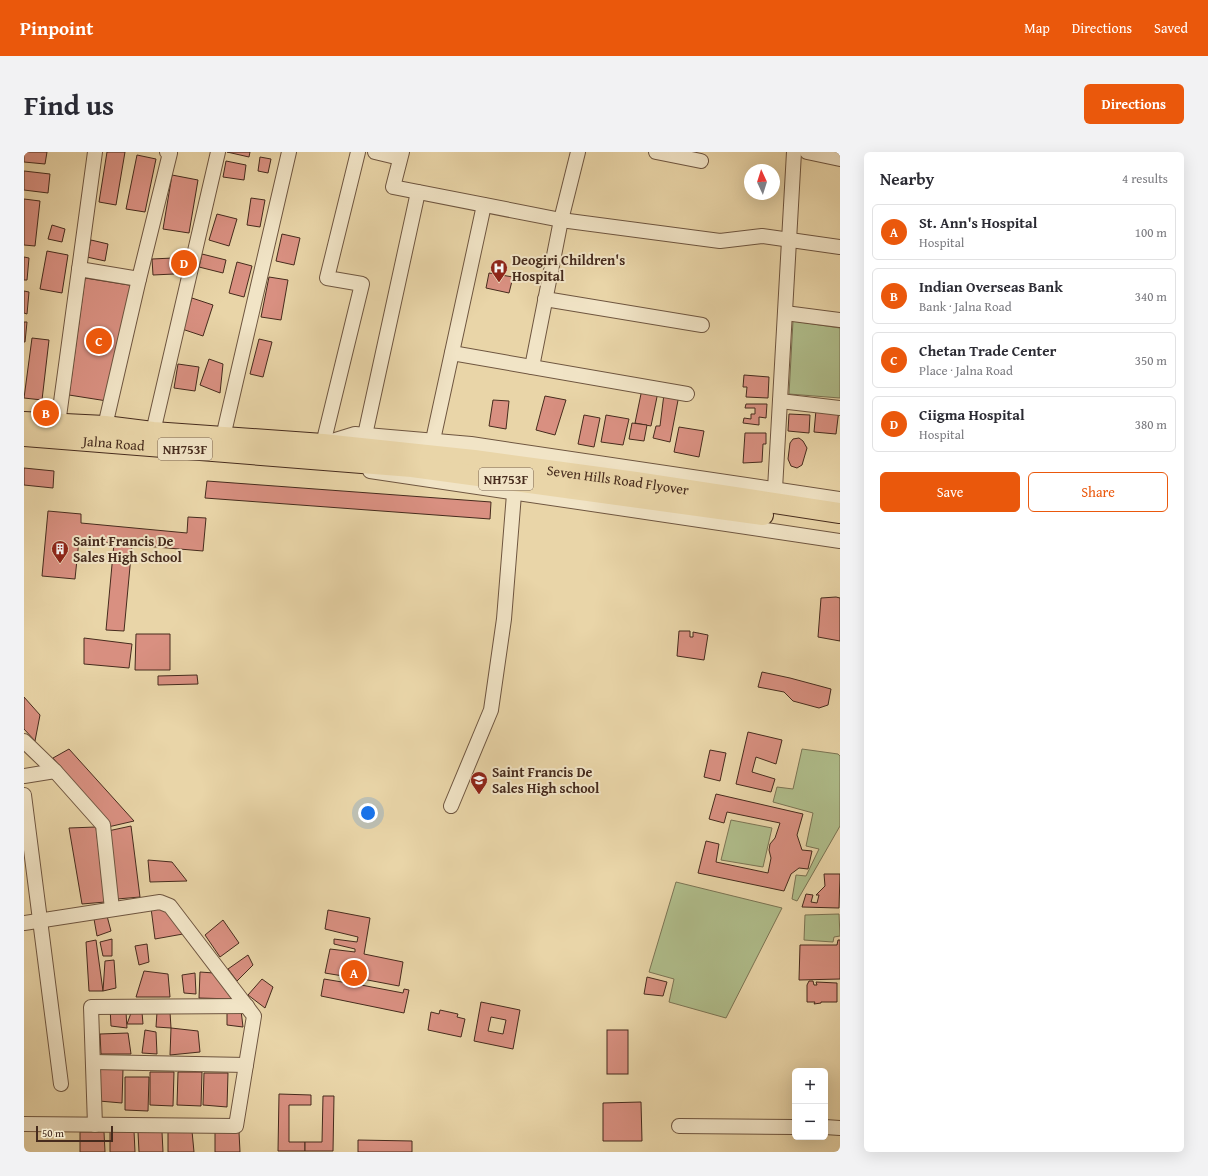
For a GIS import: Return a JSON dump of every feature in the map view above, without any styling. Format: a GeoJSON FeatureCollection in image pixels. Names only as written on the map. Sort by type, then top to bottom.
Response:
{"type":"FeatureCollection","features":[{"type":"Feature","properties":{"kind":"highway","name":"Jalna Road"},"geometry":{"type":"LineString","coordinates":[[24,422],[105,426],[153,432],[323,444]]}},
{"type":"Feature","properties":{"kind":"highway","name":"Jalna Road"},"geometry":{"type":"LineString","coordinates":[[24,436],[356,448]]}},
{"type":"Feature","properties":{"kind":"highway","name":"Seven Hills Road Flyover"},"geometry":{"type":"LineString","coordinates":[[323,444],[474,460],[636,482],[840,513]]}},
{"type":"Feature","properties":{"kind":"highway","name":"Seven Hills Road Flyover"},"geometry":{"type":"LineString","coordinates":[[356,448],[377,464],[507,479],[840,527]]}},
{"type":"Feature","properties":{"kind":"street"},"geometry":{"type":"LineString","coordinates":[[58,424],[95,152]]}},
{"type":"Feature","properties":{"kind":"street"},"geometry":{"type":"LineString","coordinates":[[105,426],[170,153],[167,152]]}},
{"type":"Feature","properties":{"kind":"street"},"geometry":{"type":"LineString","coordinates":[[153,432],[218,152]]}},
{"type":"Feature","properties":{"kind":"street"},"geometry":{"type":"LineString","coordinates":[[223,437],[289,152]]}},
{"type":"Feature","properties":{"kind":"street"},"geometry":{"type":"LineString","coordinates":[[323,444],[362,284],[327,278],[358,152]]}},
{"type":"Feature","properties":{"kind":"street"},"geometry":{"type":"LineString","coordinates":[[374,152],[401,155],[393,187],[561,220],[720,241],[762,236],[840,247]]}},
{"type":"Feature","properties":{"kind":"street"},"geometry":{"type":"LineString","coordinates":[[532,367],[561,220],[578,152]]}},
{"type":"Feature","properties":{"kind":"street"},"geometry":{"type":"LineString","coordinates":[[656,152],[701,161]]}},
{"type":"Feature","properties":{"kind":"street"},"geometry":{"type":"LineString","coordinates":[[775,489],[794,152]]}},
{"type":"Feature","properties":{"kind":"street"},"geometry":{"type":"LineString","coordinates":[[807,152],[840,159]]}},
{"type":"Feature","properties":{"kind":"street"},"geometry":{"type":"LineString","coordinates":[[418,192],[356,448],[374,473],[840,541]]}},
{"type":"Feature","properties":{"kind":"street"},"geometry":{"type":"LineString","coordinates":[[433,440],[484,205]]}},
{"type":"Feature","properties":{"kind":"street"},"geometry":{"type":"LineString","coordinates":[[79,269],[139,279]]}},
{"type":"Feature","properties":{"kind":"street"},"geometry":{"type":"LineString","coordinates":[[545,299],[702,325]]}},
{"type":"Feature","properties":{"kind":"street"},"geometry":{"type":"LineString","coordinates":[[784,313],[840,320]]}},
{"type":"Feature","properties":{"kind":"street"},"geometry":{"type":"LineString","coordinates":[[452,353],[687,394]]}},
{"type":"Feature","properties":{"kind":"street"},"geometry":{"type":"LineString","coordinates":[[780,402],[840,408]]}},
{"type":"Feature","properties":{"kind":"street"},"geometry":{"type":"LineString","coordinates":[[356,448],[433,440],[471,444],[840,499]]}},
{"type":"Feature","properties":{"kind":"street"},"geometry":{"type":"LineString","coordinates":[[451,806],[491,710],[504,619],[514,494]]}},
{"type":"Feature","properties":{"kind":"street"},"geometry":{"type":"LineString","coordinates":[[24,741],[55,771],[103,825],[112,909]]}},
{"type":"Feature","properties":{"kind":"street"},"geometry":{"type":"LineString","coordinates":[[24,776],[55,771]]}},
{"type":"Feature","properties":{"kind":"street"},"geometry":{"type":"LineString","coordinates":[[24,795],[42,920],[61,1084]]}},
{"type":"Feature","properties":{"kind":"street"},"geometry":{"type":"LineString","coordinates":[[24,923],[160,902],[170,906],[254,1016],[236,1126],[24,1124]]}},
{"type":"Feature","properties":{"kind":"street"},"geometry":{"type":"LineString","coordinates":[[95,1125],[91,1007],[246,1006]]}},
{"type":"Feature","properties":{"kind":"street"},"geometry":{"type":"LineString","coordinates":[[93,1062],[246,1065]]}},
{"type":"Feature","properties":{"kind":"street"},"geometry":{"type":"LineString","coordinates":[[679,1126],[792,1127]]}},
{"type":"Feature","properties":{"kind":"street"},"geometry":{"type":"LineString","coordinates":[[828,1127],[840,1128]]}},
{"type":"Feature","properties":{"kind":"green space"},"geometry":{"type":"Polygon","coordinates":[[[793,321],[840,328],[840,398],[789,394],[793,321]]]}},
{"type":"Feature","properties":{"kind":"green space"},"geometry":{"type":"Polygon","coordinates":[[[802,749],[838,754],[840,756],[840,826],[797,901],[792,899],[796,875],[806,876],[819,849],[806,846],[813,813],[773,802],[777,787],[793,789],[802,749]]]}},
{"type":"Feature","properties":{"kind":"green space"},"geometry":{"type":"Polygon","coordinates":[[[731,820],[772,828],[763,867],[721,860],[731,820]]]}},
{"type":"Feature","properties":{"kind":"green space"},"geometry":{"type":"Polygon","coordinates":[[[676,882],[782,908],[726,1018],[669,1002],[674,979],[649,972],[676,882]]]}},
{"type":"Feature","properties":{"kind":"green space"},"geometry":{"type":"Polygon","coordinates":[[[839,914],[840,936],[834,937],[833,942],[804,940],[805,915],[839,914]]]}},
{"type":"Feature","properties":{"kind":"building"},"geometry":{"type":"Polygon","coordinates":[[[24,152],[47,152],[45,164],[24,162],[24,152]]]}},
{"type":"Feature","properties":{"kind":"building"},"geometry":{"type":"Polygon","coordinates":[[[107,152],[125,152],[116,205],[99,202],[107,152]]]}},
{"type":"Feature","properties":{"kind":"building"},"geometry":{"type":"Polygon","coordinates":[[[227,152],[250,152],[249,157],[227,152]]]}},
{"type":"Feature","properties":{"kind":"building"},"geometry":{"type":"Polygon","coordinates":[[[137,155],[156,159],[145,212],[126,209],[137,155]]]}},
{"type":"Feature","properties":{"kind":"building"},"geometry":{"type":"Polygon","coordinates":[[[260,157],[271,159],[268,173],[258,171],[260,157]]]}},
{"type":"Feature","properties":{"kind":"building"},"geometry":{"type":"Polygon","coordinates":[[[226,161],[246,165],[244,180],[223,177],[226,161]]]}},
{"type":"Feature","properties":{"kind":"building"},"geometry":{"type":"Polygon","coordinates":[[[24,171],[50,174],[48,193],[24,190],[24,171]]]}},
{"type":"Feature","properties":{"kind":"building"},"geometry":{"type":"Polygon","coordinates":[[[172,175],[198,180],[189,233],[163,229],[172,175]]]}},
{"type":"Feature","properties":{"kind":"building"},"geometry":{"type":"Polygon","coordinates":[[[251,198],[265,200],[260,227],[247,225],[251,198]]]}},
{"type":"Feature","properties":{"kind":"building"},"geometry":{"type":"Polygon","coordinates":[[[24,199],[40,201],[35,246],[24,245],[24,199]]]}},
{"type":"Feature","properties":{"kind":"building"},"geometry":{"type":"Polygon","coordinates":[[[217,214],[237,219],[229,246],[209,240],[217,214]]]}},
{"type":"Feature","properties":{"kind":"building"},"geometry":{"type":"Polygon","coordinates":[[[52,225],[65,229],[62,242],[48,239],[52,225]]]}},
{"type":"Feature","properties":{"kind":"building"},"geometry":{"type":"Polygon","coordinates":[[[282,234],[300,238],[294,265],[276,261],[282,234]]]}},
{"type":"Feature","properties":{"kind":"building"},"geometry":{"type":"Polygon","coordinates":[[[91,240],[108,244],[105,261],[87,257],[91,240]]]}},
{"type":"Feature","properties":{"kind":"building"},"geometry":{"type":"Polygon","coordinates":[[[47,251],[68,255],[62,293],[40,289],[47,251]]]}},
{"type":"Feature","properties":{"kind":"building"},"geometry":{"type":"Polygon","coordinates":[[[202,254],[226,260],[223,273],[199,267],[202,254]]]}},
{"type":"Feature","properties":{"kind":"building"},"geometry":{"type":"Polygon","coordinates":[[[24,257],[29,258],[27,280],[24,280],[24,257]]]}},
{"type":"Feature","properties":{"kind":"building"},"geometry":{"type":"Polygon","coordinates":[[[173,258],[174,274],[153,275],[152,259],[173,258]]]}},
{"type":"Feature","properties":{"kind":"building"},"geometry":{"type":"Polygon","coordinates":[[[237,262],[252,266],[244,297],[229,293],[237,262]]]}},
{"type":"Feature","properties":{"kind":"building"},"geometry":{"type":"Polygon","coordinates":[[[489,273],[513,277],[509,293],[486,288],[489,273]]]}},
{"type":"Feature","properties":{"kind":"building"},"geometry":{"type":"Polygon","coordinates":[[[269,277],[288,280],[281,320],[261,317],[269,277]]]}},
{"type":"Feature","properties":{"kind":"building"},"geometry":{"type":"Polygon","coordinates":[[[85,278],[135,286],[107,401],[69,395],[85,278]]]}},
{"type":"Feature","properties":{"kind":"building"},"geometry":{"type":"Polygon","coordinates":[[[24,291],[29,292],[27,314],[24,313],[24,291]]]}},
{"type":"Feature","properties":{"kind":"building"},"geometry":{"type":"Polygon","coordinates":[[[192,298],[213,305],[203,336],[182,329],[192,298]]]}},
{"type":"Feature","properties":{"kind":"building"},"geometry":{"type":"Polygon","coordinates":[[[24,322],[27,322],[25,342],[24,342],[24,322]]]}},
{"type":"Feature","properties":{"kind":"building"},"geometry":{"type":"Polygon","coordinates":[[[32,338],[49,340],[42,400],[24,398],[32,338]]]}},
{"type":"Feature","properties":{"kind":"building"},"geometry":{"type":"Polygon","coordinates":[[[259,339],[272,342],[263,377],[250,374],[259,339]]]}},
{"type":"Feature","properties":{"kind":"building"},"geometry":{"type":"Polygon","coordinates":[[[209,359],[223,364],[220,393],[200,385],[209,359]]]}},
{"type":"Feature","properties":{"kind":"building"},"geometry":{"type":"Polygon","coordinates":[[[178,364],[199,367],[195,391],[174,388],[178,364]]]}},
{"type":"Feature","properties":{"kind":"building"},"geometry":{"type":"Polygon","coordinates":[[[744,375],[769,377],[768,398],[746,397],[747,387],[743,387],[744,375]]]}},
{"type":"Feature","properties":{"kind":"building"},"geometry":{"type":"Polygon","coordinates":[[[642,389],[658,392],[651,426],[635,423],[642,389]]]}},
{"type":"Feature","properties":{"kind":"building"},"geometry":{"type":"Polygon","coordinates":[[[664,394],[679,395],[670,442],[653,438],[656,426],[660,426],[664,394]]]}},
{"type":"Feature","properties":{"kind":"building"},"geometry":{"type":"Polygon","coordinates":[[[545,396],[566,400],[555,435],[536,430],[545,396]]]}},
{"type":"Feature","properties":{"kind":"building"},"geometry":{"type":"Polygon","coordinates":[[[493,400],[509,401],[506,429],[489,426],[493,400]]]}},
{"type":"Feature","properties":{"kind":"building"},"geometry":{"type":"Polygon","coordinates":[[[746,404],[767,404],[766,418],[759,417],[759,425],[743,423],[744,418],[751,419],[751,414],[755,414],[755,408],[745,408],[746,404]]]}},
{"type":"Feature","properties":{"kind":"building"},"geometry":{"type":"Polygon","coordinates":[[[816,410],[839,410],[836,434],[814,432],[816,410]]]}},
{"type":"Feature","properties":{"kind":"building"},"geometry":{"type":"Polygon","coordinates":[[[789,414],[810,415],[809,433],[788,431],[789,414]]]}},
{"type":"Feature","properties":{"kind":"building"},"geometry":{"type":"Polygon","coordinates":[[[584,415],[600,418],[594,447],[578,444],[584,415]]]}},
{"type":"Feature","properties":{"kind":"building"},"geometry":{"type":"Polygon","coordinates":[[[606,415],[629,419],[623,445],[601,442],[606,415]]]}},
{"type":"Feature","properties":{"kind":"building"},"geometry":{"type":"Polygon","coordinates":[[[632,423],[647,425],[644,441],[629,439],[632,423]]]}},
{"type":"Feature","properties":{"kind":"building"},"geometry":{"type":"Polygon","coordinates":[[[679,427],[704,431],[699,457],[674,452],[679,427]]]}},
{"type":"Feature","properties":{"kind":"building"},"geometry":{"type":"Polygon","coordinates":[[[745,433],[766,433],[766,444],[763,444],[762,462],[743,463],[745,433]]]}},
{"type":"Feature","properties":{"kind":"building"},"geometry":{"type":"Polygon","coordinates":[[[799,438],[803,441],[807,448],[802,465],[797,468],[791,466],[788,459],[790,443],[793,439],[799,438]]]}},
{"type":"Feature","properties":{"kind":"building"},"geometry":{"type":"Polygon","coordinates":[[[24,468],[54,471],[53,488],[24,485],[24,468]]]}},
{"type":"Feature","properties":{"kind":"building"},"geometry":{"type":"Polygon","coordinates":[[[207,481],[491,502],[490,519],[205,498],[207,481]]]}},
{"type":"Feature","properties":{"kind":"building","name":"Saint Francis De Sales High School"},"geometry":{"type":"Polygon","coordinates":[[[48,511],[81,514],[81,523],[187,533],[188,517],[206,518],[203,551],[132,545],[124,631],[106,630],[114,543],[79,540],[75,579],[42,576],[48,511]]]}},
{"type":"Feature","properties":{"kind":"building"},"geometry":{"type":"Polygon","coordinates":[[[821,598],[840,598],[840,641],[818,637],[821,598]]]}},
{"type":"Feature","properties":{"kind":"building"},"geometry":{"type":"Polygon","coordinates":[[[679,631],[690,631],[690,637],[693,637],[693,632],[708,635],[704,660],[677,656],[679,631]]]}},
{"type":"Feature","properties":{"kind":"building"},"geometry":{"type":"Polygon","coordinates":[[[136,634],[170,634],[170,670],[135,670],[136,634]]]}},
{"type":"Feature","properties":{"kind":"building"},"geometry":{"type":"Polygon","coordinates":[[[84,638],[132,644],[129,668],[84,664],[84,638]]]}},
{"type":"Feature","properties":{"kind":"building"},"geometry":{"type":"Polygon","coordinates":[[[762,672],[831,689],[828,705],[819,708],[793,701],[784,692],[758,687],[762,672]]]}},
{"type":"Feature","properties":{"kind":"building"},"geometry":{"type":"Polygon","coordinates":[[[197,675],[198,684],[158,685],[158,676],[197,675]]]}},
{"type":"Feature","properties":{"kind":"building"},"geometry":{"type":"Polygon","coordinates":[[[24,697],[40,715],[35,741],[24,729],[24,697]]]}},
{"type":"Feature","properties":{"kind":"building"},"geometry":{"type":"Polygon","coordinates":[[[748,732],[782,740],[776,764],[756,757],[752,772],[775,779],[771,792],[736,784],[748,732]]]}},
{"type":"Feature","properties":{"kind":"building"},"geometry":{"type":"Polygon","coordinates":[[[69,749],[134,821],[108,827],[53,758],[69,749]]]}},
{"type":"Feature","properties":{"kind":"building"},"geometry":{"type":"Polygon","coordinates":[[[710,750],[726,753],[720,781],[704,777],[710,750]]]}},
{"type":"Feature","properties":{"kind":"building"},"geometry":{"type":"Polygon","coordinates":[[[716,794],[803,814],[797,835],[802,850],[812,851],[808,869],[799,868],[791,874],[784,891],[698,873],[706,841],[719,844],[716,862],[768,873],[771,858],[769,850],[770,844],[775,838],[780,823],[727,812],[724,823],[709,819],[716,794]]]}},
{"type":"Feature","properties":{"kind":"building"},"geometry":{"type":"Polygon","coordinates":[[[131,826],[140,897],[117,899],[108,831],[131,826]]]}},
{"type":"Feature","properties":{"kind":"building"},"geometry":{"type":"Polygon","coordinates":[[[96,827],[105,902],[82,904],[69,828],[96,827]]]}},
{"type":"Feature","properties":{"kind":"building"},"geometry":{"type":"Polygon","coordinates":[[[148,860],[172,862],[187,881],[150,882],[148,860]]]}},
{"type":"Feature","properties":{"kind":"building"},"geometry":{"type":"Polygon","coordinates":[[[824,874],[840,874],[839,908],[802,907],[806,894],[813,895],[811,902],[817,903],[819,895],[816,895],[825,886],[824,874]]]}},
{"type":"Feature","properties":{"kind":"building"},"geometry":{"type":"Polygon","coordinates":[[[151,908],[165,908],[183,934],[155,939],[151,908]]]}},
{"type":"Feature","properties":{"kind":"building"},"geometry":{"type":"Polygon","coordinates":[[[328,910],[370,918],[364,954],[403,962],[399,986],[357,978],[356,984],[403,993],[404,989],[409,990],[404,1013],[321,996],[324,979],[348,983],[349,977],[325,973],[330,949],[355,952],[355,949],[334,944],[334,939],[357,942],[358,937],[325,929],[328,910]]]}},
{"type":"Feature","properties":{"kind":"building"},"geometry":{"type":"Polygon","coordinates":[[[107,916],[111,931],[97,936],[94,919],[107,916]]]}},
{"type":"Feature","properties":{"kind":"building"},"geometry":{"type":"Polygon","coordinates":[[[223,920],[239,943],[220,957],[205,935],[223,920]]]}},
{"type":"Feature","properties":{"kind":"building"},"geometry":{"type":"Polygon","coordinates":[[[112,939],[112,956],[103,956],[100,942],[112,939]]]}},
{"type":"Feature","properties":{"kind":"building"},"geometry":{"type":"Polygon","coordinates":[[[96,940],[103,991],[89,991],[86,942],[96,940]]]}},
{"type":"Feature","properties":{"kind":"building"},"geometry":{"type":"Polygon","coordinates":[[[838,940],[840,940],[840,979],[799,980],[800,945],[837,945],[838,940]]]}},
{"type":"Feature","properties":{"kind":"building"},"geometry":{"type":"Polygon","coordinates":[[[147,944],[149,962],[139,965],[135,946],[147,944]]]}},
{"type":"Feature","properties":{"kind":"building"},"geometry":{"type":"Polygon","coordinates":[[[248,955],[253,965],[237,981],[228,969],[248,955]]]}},
{"type":"Feature","properties":{"kind":"building"},"geometry":{"type":"Polygon","coordinates":[[[114,960],[116,988],[103,991],[105,961],[114,960]]]}},
{"type":"Feature","properties":{"kind":"building"},"geometry":{"type":"Polygon","coordinates":[[[144,971],[168,974],[170,997],[136,997],[144,971]]]}},
{"type":"Feature","properties":{"kind":"building"},"geometry":{"type":"Polygon","coordinates":[[[200,972],[214,973],[234,999],[199,998],[200,972]]]}},
{"type":"Feature","properties":{"kind":"building"},"geometry":{"type":"Polygon","coordinates":[[[195,973],[196,994],[184,993],[182,975],[195,973]]]}},
{"type":"Feature","properties":{"kind":"building"},"geometry":{"type":"Polygon","coordinates":[[[647,977],[667,982],[663,996],[644,994],[647,977]]]}},
{"type":"Feature","properties":{"kind":"building"},"geometry":{"type":"Polygon","coordinates":[[[262,979],[273,987],[265,1008],[248,995],[262,979]]]}},
{"type":"Feature","properties":{"kind":"building"},"geometry":{"type":"Polygon","coordinates":[[[809,981],[813,981],[814,985],[817,985],[816,982],[837,983],[837,1002],[821,1002],[814,1004],[815,1002],[807,1002],[807,985],[809,981]]]}},
{"type":"Feature","properties":{"kind":"building"},"geometry":{"type":"Polygon","coordinates":[[[481,1002],[520,1010],[513,1049],[474,1041],[481,1002]],[[491,1017],[488,1031],[503,1034],[506,1020],[491,1017]]]}},
{"type":"Feature","properties":{"kind":"building"},"geometry":{"type":"Polygon","coordinates":[[[110,1007],[126,1012],[127,1028],[111,1026],[110,1007]]]}},
{"type":"Feature","properties":{"kind":"building"},"geometry":{"type":"Polygon","coordinates":[[[241,1010],[243,1027],[227,1025],[227,1012],[241,1010]]]}},
{"type":"Feature","properties":{"kind":"building"},"geometry":{"type":"Polygon","coordinates":[[[440,1010],[458,1014],[457,1017],[465,1019],[461,1037],[428,1030],[431,1012],[439,1014],[440,1010]]]}},
{"type":"Feature","properties":{"kind":"building"},"geometry":{"type":"Polygon","coordinates":[[[142,1012],[143,1024],[127,1024],[131,1013],[142,1012]]]}},
{"type":"Feature","properties":{"kind":"building"},"geometry":{"type":"Polygon","coordinates":[[[157,1012],[170,1012],[171,1028],[156,1027],[157,1012]]]}},
{"type":"Feature","properties":{"kind":"building"},"geometry":{"type":"Polygon","coordinates":[[[171,1028],[198,1031],[200,1052],[170,1055],[171,1028]]]}},
{"type":"Feature","properties":{"kind":"building"},"geometry":{"type":"Polygon","coordinates":[[[145,1030],[156,1032],[157,1054],[142,1053],[145,1030]]]}},
{"type":"Feature","properties":{"kind":"building"},"geometry":{"type":"Polygon","coordinates":[[[607,1030],[628,1030],[628,1074],[607,1074],[607,1030]]]}},
{"type":"Feature","properties":{"kind":"building"},"geometry":{"type":"Polygon","coordinates":[[[128,1033],[131,1054],[101,1054],[100,1034],[128,1033]]]}},
{"type":"Feature","properties":{"kind":"building"},"geometry":{"type":"Polygon","coordinates":[[[99,1069],[123,1069],[122,1103],[99,1101],[99,1069]]]}},
{"type":"Feature","properties":{"kind":"building"},"geometry":{"type":"Polygon","coordinates":[[[150,1072],[174,1072],[173,1106],[150,1105],[150,1072]]]}},
{"type":"Feature","properties":{"kind":"building"},"geometry":{"type":"Polygon","coordinates":[[[178,1072],[202,1072],[201,1106],[177,1105],[178,1072]]]}},
{"type":"Feature","properties":{"kind":"building"},"geometry":{"type":"Polygon","coordinates":[[[204,1073],[228,1073],[227,1107],[203,1105],[204,1073]]]}},
{"type":"Feature","properties":{"kind":"building"},"geometry":{"type":"Polygon","coordinates":[[[125,1077],[149,1077],[148,1111],[125,1110],[125,1077]]]}},
{"type":"Feature","properties":{"kind":"building"},"geometry":{"type":"Polygon","coordinates":[[[279,1094],[311,1095],[311,1105],[289,1105],[289,1142],[305,1142],[305,1151],[278,1151],[279,1094]]]}},
{"type":"Feature","properties":{"kind":"building"},"geometry":{"type":"Polygon","coordinates":[[[323,1096],[334,1096],[333,1151],[305,1151],[305,1142],[322,1142],[323,1096]]]}},
{"type":"Feature","properties":{"kind":"building"},"geometry":{"type":"Polygon","coordinates":[[[641,1102],[642,1141],[603,1141],[603,1103],[641,1102]]]}},
{"type":"Feature","properties":{"kind":"building"},"geometry":{"type":"Polygon","coordinates":[[[110,1131],[134,1131],[135,1152],[110,1152],[110,1131]]]}},
{"type":"Feature","properties":{"kind":"building"},"geometry":{"type":"Polygon","coordinates":[[[168,1131],[192,1131],[194,1152],[168,1152],[168,1131]]]}},
{"type":"Feature","properties":{"kind":"building"},"geometry":{"type":"Polygon","coordinates":[[[80,1132],[104,1132],[105,1152],[80,1152],[80,1132]]]}},
{"type":"Feature","properties":{"kind":"building"},"geometry":{"type":"Polygon","coordinates":[[[138,1132],[162,1132],[163,1152],[139,1152],[138,1132]]]}},
{"type":"Feature","properties":{"kind":"building"},"geometry":{"type":"Polygon","coordinates":[[[215,1132],[239,1132],[240,1152],[215,1152],[215,1132]]]}},
{"type":"Feature","properties":{"kind":"building"},"geometry":{"type":"Polygon","coordinates":[[[358,1140],[412,1141],[412,1152],[358,1152],[358,1140]]]}},
{"type":"Feature","properties":{"kind":"place","name":"Ciigma Hospital"},"geometry":{"type":"Point","coordinates":[184,263]}},
{"type":"Feature","properties":{"kind":"place","name":"Deogiri Children's Hospital"},"geometry":{"type":"Point","coordinates":[499,283]}},
{"type":"Feature","properties":{"kind":"place","name":"Chetan Trade Center"},"geometry":{"type":"Point","coordinates":[99,341]}},
{"type":"Feature","properties":{"kind":"place","name":"Indian Overseas Bank"},"geometry":{"type":"Point","coordinates":[46,413]}},
{"type":"Feature","properties":{"kind":"place","name":"Saint Francis De Sales High School"},"geometry":{"type":"Point","coordinates":[60,564]}},
{"type":"Feature","properties":{"kind":"place","name":"Saint Francis De Sales High school"},"geometry":{"type":"Point","coordinates":[479,795]}},
{"type":"Feature","properties":{"kind":"place","name":"St. Ann's Hospital"},"geometry":{"type":"Point","coordinates":[354,973]}}]}
